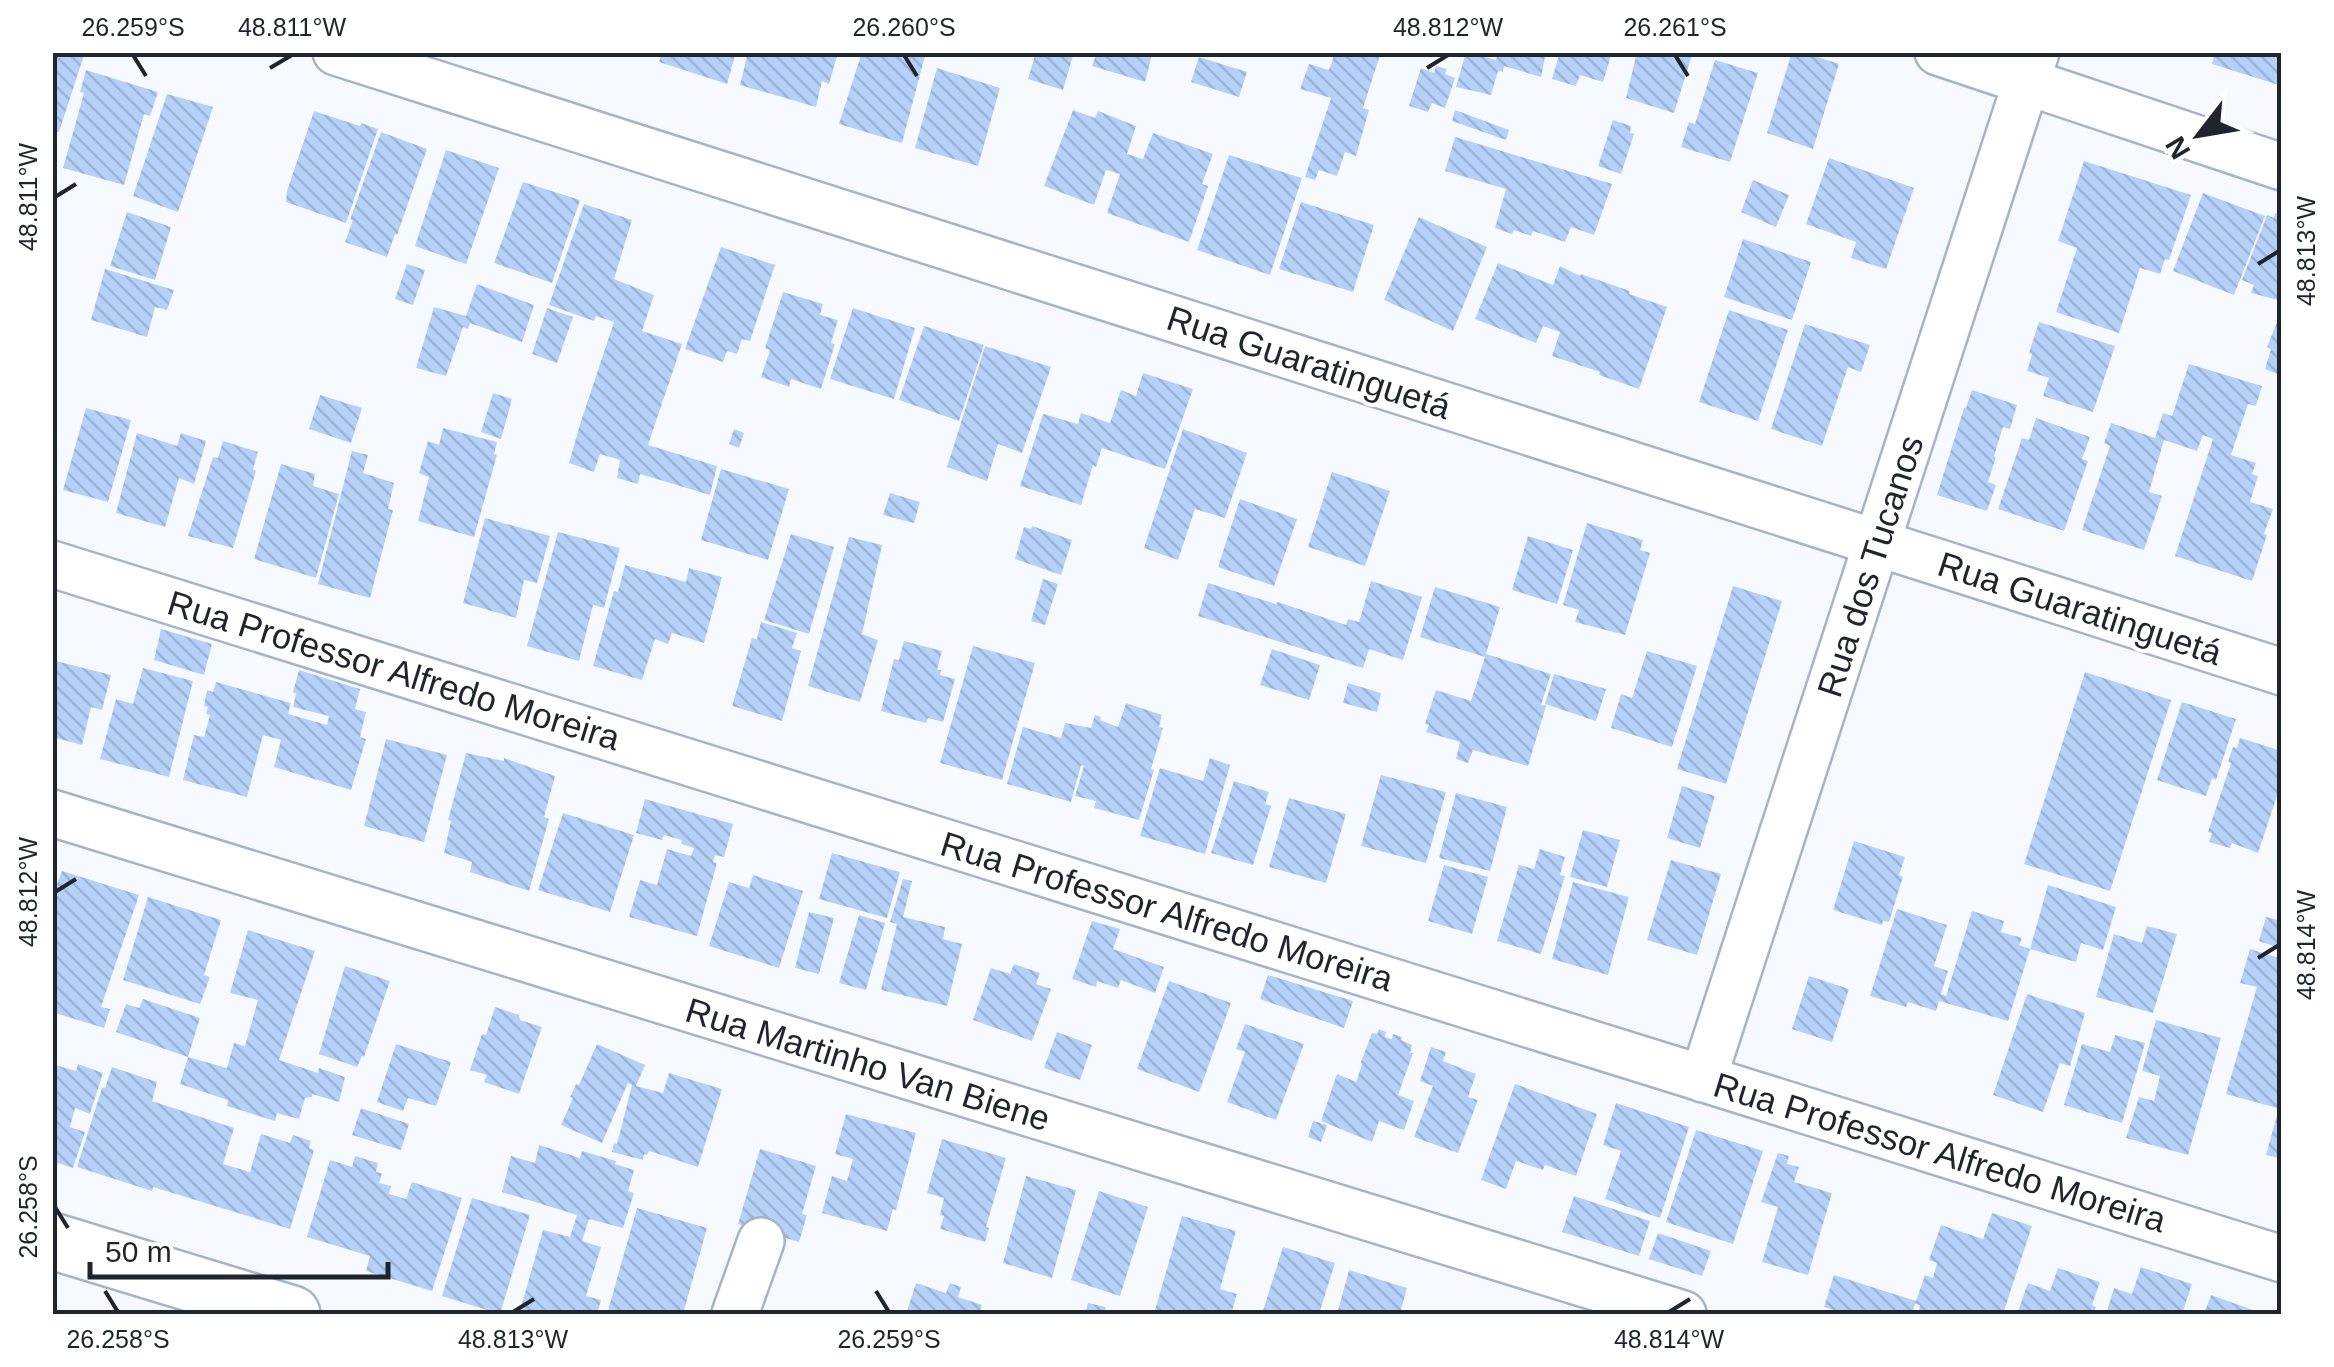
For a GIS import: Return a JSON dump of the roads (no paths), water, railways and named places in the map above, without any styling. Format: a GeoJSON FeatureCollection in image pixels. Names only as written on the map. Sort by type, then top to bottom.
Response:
{"type":"FeatureCollection","features":[{"type":"Feature","properties":{"kind":"street","name":"Rua Guaratinguetá"},"geometry":{"type":"LineString","coordinates":[[336,52],[2282,672]]}},
{"type":"Feature","properties":{"kind":"street"},"geometry":{"type":"LineString","coordinates":[[1938,52],[2032,67],[2282,167]]}},
{"type":"Feature","properties":{"kind":"street","name":"Rua dos Tucanos"},"geometry":{"type":"LineString","coordinates":[[1703,1079],[2032,67]]}},
{"type":"Feature","properties":{"kind":"street","name":"Rua Professor Alfredo Moreira"},"geometry":{"type":"LineString","coordinates":[[52,564],[2282,1258]]}},
{"type":"Feature","properties":{"kind":"street","name":"Rua Martinho Van Biene"},"geometry":{"type":"LineString","coordinates":[[52,813],[1683,1314]]}},
{"type":"Feature","properties":{"kind":"street"},"geometry":{"type":"LineString","coordinates":[[52,1241],[292,1314]]}},
{"type":"Feature","properties":{"kind":"street"},"geometry":{"type":"LineString","coordinates":[[735,1314],[761,1242]]}}]}
